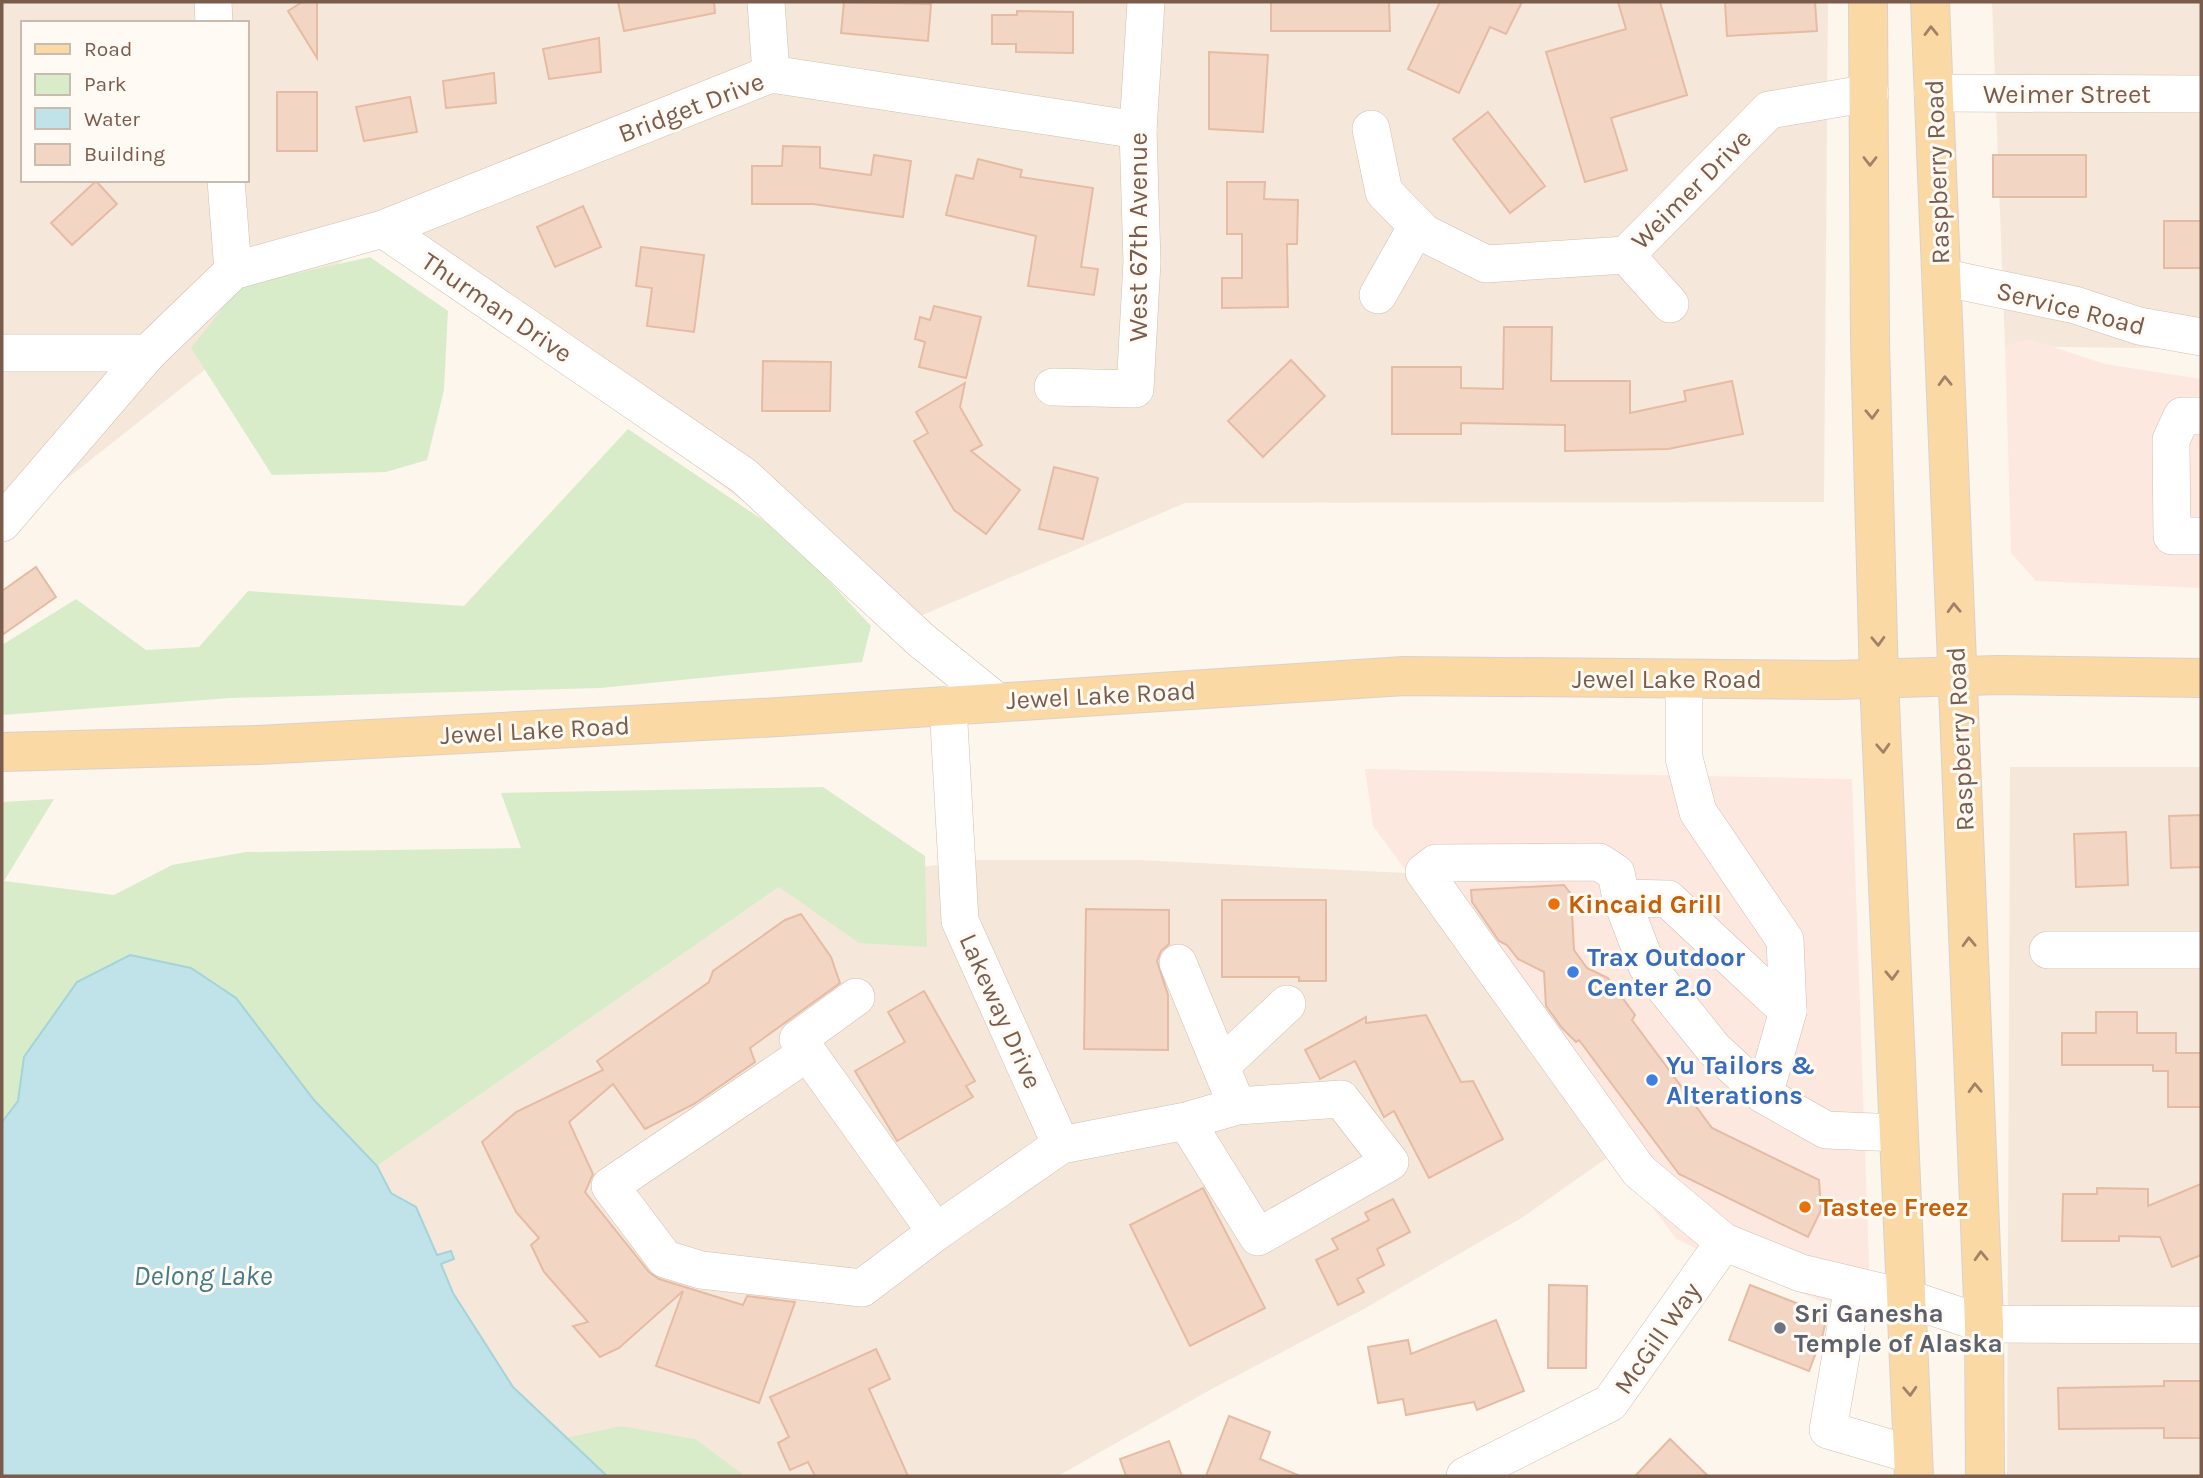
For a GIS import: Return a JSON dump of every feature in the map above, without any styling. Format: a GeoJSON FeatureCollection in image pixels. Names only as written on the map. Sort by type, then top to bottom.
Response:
{"type":"FeatureCollection","features":[{"type":"Feature","properties":{"kind":"main road"},"geometry":{"type":"LineString","coordinates":[[1868,2],[1870,342],[1879,680],[1913,1465]]}},
{"type":"Feature","properties":{"kind":"main road","name":"Raspberry Road"},"geometry":{"type":"LineString","coordinates":[[1930,2],[1984,1324],[1985,1476]]}},
{"type":"Feature","properties":{"kind":"main road","name":"Jewel Lake Road"},"geometry":{"type":"LineString","coordinates":[[2,752],[258,745],[779,718],[996,701],[1404,676],[1879,680],[1957,676],[2201,678]]}},
{"type":"Feature","properties":{"kind":"street"},"geometry":{"type":"LineString","coordinates":[[213,2],[214,21]]}},
{"type":"Feature","properties":{"kind":"street"},"geometry":{"type":"LineString","coordinates":[[766,2],[771,74]]}},
{"type":"Feature","properties":{"kind":"street","name":"West 67th Avenue"},"geometry":{"type":"LineString","coordinates":[[1053,387],[1135,389],[1142,262],[1138,130],[1146,2]]}},
{"type":"Feature","properties":{"kind":"street","name":"Bridget Drive"},"geometry":{"type":"LineString","coordinates":[[383,229],[771,74],[1138,130]]}},
{"type":"Feature","properties":{"kind":"street","name":"Weimer Drive"},"geometry":{"type":"LineString","coordinates":[[1371,130],[1384,192],[1424,233],[1486,264],[1626,255],[1769,110],[1870,93]]}},
{"type":"Feature","properties":{"kind":"street","name":"Weimer Street"},"geometry":{"type":"LineString","coordinates":[[1933,93],[2201,94]]}},
{"type":"Feature","properties":{"kind":"street"},"geometry":{"type":"LineString","coordinates":[[226,182],[233,271]]}},
{"type":"Feature","properties":{"kind":"street"},"geometry":{"type":"LineString","coordinates":[[1378,295],[1417,226]]}},
{"type":"Feature","properties":{"kind":"street"},"geometry":{"type":"LineString","coordinates":[[2,523],[148,353],[233,271],[383,229]]}},
{"type":"Feature","properties":{"kind":"street","name":"Thurman Drive"},"geometry":{"type":"LineString","coordinates":[[383,229],[744,476],[922,640],[996,701]]}},
{"type":"Feature","properties":{"kind":"street"},"geometry":{"type":"LineString","coordinates":[[1626,255],[1670,304]]}},
{"type":"Feature","properties":{"kind":"street","name":"Service Road"},"geometry":{"type":"LineString","coordinates":[[1941,277],[2075,305],[2139,326],[2201,337]]}},
{"type":"Feature","properties":{"kind":"street"},"geometry":{"type":"LineString","coordinates":[[2,353],[148,353]]}},
{"type":"Feature","properties":{"kind":"street"},"geometry":{"type":"LineString","coordinates":[[2201,415],[2182,416],[2171,440],[2171,454],[2172,536],[2201,536]]}},
{"type":"Feature","properties":{"kind":"street"},"geometry":{"type":"LineString","coordinates":[[1684,679],[1684,758],[1699,812],[1785,940],[1787,1011],[1764,1095]]}},
{"type":"Feature","properties":{"kind":"street","name":"Lakeway Drive"},"geometry":{"type":"LineString","coordinates":[[948,705],[960,921],[1061,1145]]}},
{"type":"Feature","properties":{"kind":"street"},"geometry":{"type":"LineString","coordinates":[[1899,1133],[1826,1130],[1764,1095],[1714,1049],[1647,966],[1621,898],[1616,873],[1599,862],[1436,863],[1424,872],[1639,1171],[1724,1242],[1801,1273],[1906,1298],[1984,1324],[2201,1325]]}},
{"type":"Feature","properties":{"kind":"street"},"geometry":{"type":"LineString","coordinates":[[1621,898],[1668,899],[1787,1011]]}},
{"type":"Feature","properties":{"kind":"street"},"geometry":{"type":"LineString","coordinates":[[2048,950],[2201,950]]}},
{"type":"Feature","properties":{"kind":"street"},"geometry":{"type":"LineString","coordinates":[[1178,963],[1237,1106]]}},
{"type":"Feature","properties":{"kind":"street"},"geometry":{"type":"LineString","coordinates":[[856,997],[798,1039],[936,1233]]}},
{"type":"Feature","properties":{"kind":"street"},"geometry":{"type":"LineString","coordinates":[[1222,1065],[1287,1004]]}},
{"type":"Feature","properties":{"kind":"street"},"geometry":{"type":"LineString","coordinates":[[807,1053],[610,1186],[665,1259],[701,1270],[862,1288],[1061,1145],[1186,1121],[1237,1106],[1341,1099],[1390,1162],[1258,1237],[1186,1121]]}},
{"type":"Feature","properties":{"kind":"street","name":"McGill Way"},"geometry":{"type":"LineString","coordinates":[[1465,1476],[1610,1402],[1724,1242]]}},
{"type":"Feature","properties":{"kind":"street"},"geometry":{"type":"LineString","coordinates":[[1853,1286],[1828,1430],[1913,1465]]}},
{"type":"Feature","properties":{"kind":"shaded area"},"geometry":{"type":"Polygon","coordinates":[[[2,2],[1828,2],[1824,502],[1185,503],[904,623],[383,229],[2,530],[2,2]]]}},
{"type":"Feature","properties":{"kind":"shaded area"},"geometry":{"type":"Polygon","coordinates":[[[1992,2],[2201,2],[2201,349],[2005,346],[1992,2]]]}},
{"type":"Feature","properties":{"kind":"shaded area"},"geometry":{"type":"Polygon","coordinates":[[[2029,339],[2105,364],[2201,379],[2201,588],[2036,581],[2011,553],[2005,346],[2029,339]]]}},
{"type":"Feature","properties":{"kind":"shaded area"},"geometry":{"type":"Polygon","coordinates":[[[2010,767],[2201,767],[2201,1476],[2007,1476],[2010,767]]]}},
{"type":"Feature","properties":{"kind":"shaded area"},"geometry":{"type":"Polygon","coordinates":[[[1365,769],[1852,779],[1871,1320],[1749,1273],[1676,1239],[1373,826],[1365,769]]]}},
{"type":"Feature","properties":{"kind":"shaded area"},"geometry":{"type":"Polygon","coordinates":[[[972,860],[1138,860],[1407,873],[1614,1153],[1523,1217],[1362,1310],[1208,1391],[1058,1476],[607,1476],[513,1387],[453,1292],[416,1207],[391,1193],[377,1166],[779,887],[972,860]]]}},
{"type":"Feature","properties":{"kind":"green space"},"geometry":{"type":"Polygon","coordinates":[[[370,257],[448,311],[444,390],[427,460],[386,472],[272,475],[191,348],[240,286],[370,257]]]}},
{"type":"Feature","properties":{"kind":"green space"},"geometry":{"type":"Polygon","coordinates":[[[628,429],[788,537],[871,626],[862,662],[600,688],[231,698],[2,715],[2,645],[76,599],[146,650],[199,647],[248,591],[464,606],[628,429]]]}},
{"type":"Feature","properties":{"kind":"green space"},"geometry":{"type":"Polygon","coordinates":[[[823,787],[925,856],[927,947],[859,943],[779,887],[377,1166],[314,1100],[130,955],[77,982],[24,1057],[18,1101],[2,1122],[2,802],[54,799],[4,881],[114,895],[172,865],[246,852],[521,848],[501,793],[823,787]]]}},
{"type":"Feature","properties":{"kind":"green space"},"geometry":{"type":"Polygon","coordinates":[[[621,1426],[695,1439],[745,1476],[607,1476],[566,1438],[621,1426]]]}},
{"type":"Feature","properties":{"kind":"water","name":"Delong Lake"},"geometry":{"type":"Polygon","coordinates":[[[130,955],[191,968],[236,998],[314,1100],[377,1166],[391,1193],[416,1207],[437,1255],[451,1251],[454,1259],[441,1264],[453,1293],[513,1387],[607,1476],[2,1476],[2,1122],[18,1101],[24,1057],[77,982],[130,955]]]}},
{"type":"Feature","properties":{"kind":"building"},"geometry":{"type":"Polygon","coordinates":[[[302,2],[317,2],[317,58],[288,11],[302,2]]]}},
{"type":"Feature","properties":{"kind":"building"},"geometry":{"type":"Polygon","coordinates":[[[618,2],[714,2],[715,13],[624,31],[618,2]]]}},
{"type":"Feature","properties":{"kind":"building"},"geometry":{"type":"Polygon","coordinates":[[[844,2],[931,4],[928,41],[841,33],[844,2]]]}},
{"type":"Feature","properties":{"kind":"building"},"geometry":{"type":"Polygon","coordinates":[[[1271,2],[1389,2],[1390,31],[1271,31],[1271,2]]]}},
{"type":"Feature","properties":{"kind":"building"},"geometry":{"type":"Polygon","coordinates":[[[1440,2],[1522,2],[1506,34],[1490,27],[1459,93],[1408,69],[1440,2]]]}},
{"type":"Feature","properties":{"kind":"building"},"geometry":{"type":"Polygon","coordinates":[[[1618,2],[1660,2],[1687,95],[1611,118],[1627,170],[1585,182],[1546,52],[1626,29],[1618,2]]]}},
{"type":"Feature","properties":{"kind":"building"},"geometry":{"type":"Polygon","coordinates":[[[1725,2],[1815,2],[1817,31],[1727,36],[1725,2]]]}},
{"type":"Feature","properties":{"kind":"building"},"geometry":{"type":"Polygon","coordinates":[[[1017,11],[1073,12],[1073,53],[1016,52],[1016,44],[992,44],[992,15],[1017,15],[1017,11]]]}},
{"type":"Feature","properties":{"kind":"building"},"geometry":{"type":"Polygon","coordinates":[[[599,38],[601,72],[549,79],[543,49],[599,38]]]}},
{"type":"Feature","properties":{"kind":"building"},"geometry":{"type":"Polygon","coordinates":[[[1209,52],[1268,55],[1263,132],[1209,129],[1209,52]]]}},
{"type":"Feature","properties":{"kind":"building"},"geometry":{"type":"Polygon","coordinates":[[[494,73],[496,103],[446,108],[443,81],[494,73]]]}},
{"type":"Feature","properties":{"kind":"building"},"geometry":{"type":"Polygon","coordinates":[[[277,92],[317,92],[317,151],[277,151],[277,92]]]}},
{"type":"Feature","properties":{"kind":"building"},"geometry":{"type":"Polygon","coordinates":[[[410,97],[417,132],[364,141],[356,107],[410,97]]]}},
{"type":"Feature","properties":{"kind":"building"},"geometry":{"type":"Polygon","coordinates":[[[1488,112],[1545,186],[1510,213],[1453,139],[1488,112]]]}},
{"type":"Feature","properties":{"kind":"building"},"geometry":{"type":"Polygon","coordinates":[[[783,146],[820,147],[820,168],[871,175],[874,155],[911,161],[903,217],[813,204],[752,204],[752,166],[782,166],[783,146]]]}},
{"type":"Feature","properties":{"kind":"building"},"geometry":{"type":"Polygon","coordinates":[[[1993,155],[2086,155],[2086,197],[1993,197],[1993,155]]]}},
{"type":"Feature","properties":{"kind":"building"},"geometry":{"type":"Polygon","coordinates":[[[978,159],[1022,170],[1020,177],[1093,188],[1081,267],[1098,269],[1094,295],[1028,286],[1036,236],[946,215],[956,175],[973,179],[978,159]]]}},
{"type":"Feature","properties":{"kind":"building"},"geometry":{"type":"Polygon","coordinates":[[[95,182],[117,204],[72,245],[51,223],[95,182]]]}},
{"type":"Feature","properties":{"kind":"building"},"geometry":{"type":"Polygon","coordinates":[[[1227,182],[1265,182],[1264,199],[1298,200],[1297,244],[1287,244],[1288,307],[1222,308],[1222,278],[1242,278],[1242,234],[1227,234],[1227,182]]]}},
{"type":"Feature","properties":{"kind":"building"},"geometry":{"type":"Polygon","coordinates":[[[583,206],[601,247],[555,267],[537,227],[583,206]]]}},
{"type":"Feature","properties":{"kind":"building"},"geometry":{"type":"Polygon","coordinates":[[[2164,221],[2201,221],[2201,268],[2164,268],[2164,221]]]}},
{"type":"Feature","properties":{"kind":"building"},"geometry":{"type":"Polygon","coordinates":[[[641,247],[704,255],[694,332],[647,326],[652,288],[636,286],[641,247]]]}},
{"type":"Feature","properties":{"kind":"building"},"geometry":{"type":"Polygon","coordinates":[[[934,306],[981,317],[966,378],[919,367],[925,342],[915,339],[920,317],[930,320],[934,306]]]}},
{"type":"Feature","properties":{"kind":"building"},"geometry":{"type":"Polygon","coordinates":[[[1504,327],[1552,327],[1551,381],[1630,381],[1630,413],[1686,401],[1684,391],[1732,381],[1743,434],[1668,449],[1565,451],[1565,425],[1461,423],[1461,434],[1392,434],[1392,367],[1461,367],[1461,388],[1503,389],[1504,327]]]}},
{"type":"Feature","properties":{"kind":"building"},"geometry":{"type":"Polygon","coordinates":[[[1291,360],[1325,396],[1263,457],[1228,421],[1291,360]]]}},
{"type":"Feature","properties":{"kind":"building"},"geometry":{"type":"Polygon","coordinates":[[[763,361],[831,362],[830,411],[762,411],[763,361]]]}},
{"type":"Feature","properties":{"kind":"building"},"geometry":{"type":"Polygon","coordinates":[[[965,383],[960,407],[982,445],[971,451],[1020,490],[986,534],[954,510],[914,441],[928,433],[916,412],[965,383]]]}},
{"type":"Feature","properties":{"kind":"building"},"geometry":{"type":"Polygon","coordinates":[[[1054,467],[1098,478],[1083,539],[1039,529],[1054,467]]]}},
{"type":"Feature","properties":{"kind":"building"},"geometry":{"type":"Polygon","coordinates":[[[36,567],[56,597],[2,635],[2,591],[36,567]]]}},
{"type":"Feature","properties":{"kind":"building"},"geometry":{"type":"Polygon","coordinates":[[[2201,815],[2201,867],[2171,868],[2169,816],[2201,815]]]}},
{"type":"Feature","properties":{"kind":"building"},"geometry":{"type":"Polygon","coordinates":[[[2126,832],[2128,885],[2076,887],[2074,834],[2126,832]]]}},
{"type":"Feature","properties":{"kind":"building"},"geometry":{"type":"Polygon","coordinates":[[[1564,885],[1571,894],[1574,950],[1587,968],[1608,978],[1635,1015],[1632,1020],[1712,1128],[1819,1180],[1821,1210],[1808,1237],[1679,1174],[1579,1040],[1576,1042],[1562,1028],[1546,1006],[1544,972],[1518,959],[1507,945],[1499,941],[1472,902],[1471,890],[1564,885]]]}},
{"type":"Feature","properties":{"kind":"building"},"geometry":{"type":"Polygon","coordinates":[[[1222,900],[1326,900],[1326,981],[1299,981],[1299,977],[1222,977],[1222,900]]]}},
{"type":"Feature","properties":{"kind":"building"},"geometry":{"type":"Polygon","coordinates":[[[1086,909],[1169,910],[1169,944],[1161,951],[1157,961],[1168,995],[1168,1050],[1084,1049],[1086,909]]]}},
{"type":"Feature","properties":{"kind":"building"},"geometry":{"type":"Polygon","coordinates":[[[801,914],[831,957],[840,983],[750,1048],[755,1062],[694,1104],[645,1129],[613,1084],[569,1122],[593,1174],[585,1192],[649,1272],[659,1279],[743,1305],[747,1296],[795,1302],[759,1403],[656,1366],[683,1291],[619,1348],[600,1357],[573,1326],[588,1322],[544,1272],[531,1245],[539,1238],[516,1212],[482,1142],[516,1112],[603,1070],[597,1061],[709,982],[713,971],[785,920],[801,914]]]}},
{"type":"Feature","properties":{"kind":"building"},"geometry":{"type":"Polygon","coordinates":[[[924,991],[975,1081],[966,1086],[973,1097],[897,1141],[855,1071],[905,1042],[888,1012],[924,991]]]}},
{"type":"Feature","properties":{"kind":"building"},"geometry":{"type":"Polygon","coordinates":[[[2096,1012],[2137,1012],[2137,1033],[2176,1033],[2176,1053],[2201,1053],[2201,1107],[2168,1107],[2168,1071],[2153,1071],[2153,1065],[2062,1065],[2062,1033],[2096,1033],[2096,1012]]]}},
{"type":"Feature","properties":{"kind":"building"},"geometry":{"type":"Polygon","coordinates":[[[1426,1015],[1461,1082],[1473,1081],[1503,1139],[1429,1178],[1394,1111],[1384,1117],[1355,1061],[1320,1079],[1305,1050],[1366,1017],[1366,1023],[1426,1015]]]}},
{"type":"Feature","properties":{"kind":"building"},"geometry":{"type":"Polygon","coordinates":[[[2201,1184],[2201,1255],[2172,1267],[2160,1237],[2119,1236],[2119,1241],[2062,1241],[2063,1194],[2097,1194],[2097,1188],[2148,1189],[2148,1206],[2201,1184]]]}},
{"type":"Feature","properties":{"kind":"building"},"geometry":{"type":"Polygon","coordinates":[[[1203,1188],[1265,1308],[1190,1346],[1130,1225],[1203,1188]]]}},
{"type":"Feature","properties":{"kind":"building"},"geometry":{"type":"Polygon","coordinates":[[[1393,1199],[1410,1232],[1377,1249],[1384,1265],[1357,1279],[1364,1292],[1338,1305],[1316,1260],[1338,1249],[1332,1239],[1369,1220],[1365,1213],[1393,1199]]]}},
{"type":"Feature","properties":{"kind":"building"},"geometry":{"type":"Polygon","coordinates":[[[1549,1285],[1587,1286],[1586,1368],[1548,1368],[1549,1285]]]}},
{"type":"Feature","properties":{"kind":"building","name":"Sri Ganesha Temple of Alaska"},"geometry":{"type":"Polygon","coordinates":[[[1750,1285],[1827,1315],[1809,1371],[1729,1340],[1750,1285]]]}},
{"type":"Feature","properties":{"kind":"building"},"geometry":{"type":"Polygon","coordinates":[[[1496,1320],[1524,1391],[1477,1410],[1474,1402],[1406,1415],[1403,1399],[1378,1403],[1368,1347],[1408,1340],[1411,1354],[1496,1320]]]}},
{"type":"Feature","properties":{"kind":"building"},"geometry":{"type":"Polygon","coordinates":[[[876,1349],[890,1379],[869,1389],[908,1476],[815,1476],[808,1462],[790,1470],[778,1443],[789,1437],[770,1397],[876,1349]]]}},
{"type":"Feature","properties":{"kind":"building"},"geometry":{"type":"Polygon","coordinates":[[[2164,1381],[2201,1381],[2201,1438],[2164,1438],[2164,1428],[2059,1429],[2058,1388],[2164,1386],[2164,1381]]]}},
{"type":"Feature","properties":{"kind":"building"},"geometry":{"type":"Polygon","coordinates":[[[1229,1416],[1270,1432],[1260,1459],[1300,1476],[1206,1476],[1229,1416]]]}},
{"type":"Feature","properties":{"kind":"building"},"geometry":{"type":"Polygon","coordinates":[[[1670,1439],[1708,1476],[1635,1476],[1670,1439]]]}},
{"type":"Feature","properties":{"kind":"building"},"geometry":{"type":"Polygon","coordinates":[[[1169,1441],[1182,1476],[1126,1476],[1120,1459],[1169,1441]]]}},
{"type":"Feature","properties":{"kind":"place","name":"Kincaid Grill"},"geometry":{"type":"Point","coordinates":[1554,904]}},
{"type":"Feature","properties":{"kind":"place","name":"Trax Outdoor Center 2.0"},"geometry":{"type":"Point","coordinates":[1573,972]}},
{"type":"Feature","properties":{"kind":"place","name":"Yu Tailors & Alterations"},"geometry":{"type":"Point","coordinates":[1652,1080]}},
{"type":"Feature","properties":{"kind":"place","name":"Tastee Freez"},"geometry":{"type":"Point","coordinates":[1805,1207]}},
{"type":"Feature","properties":{"kind":"place","name":"Sri Ganesha Temple of Alaska"},"geometry":{"type":"Point","coordinates":[1780,1328]}}]}
